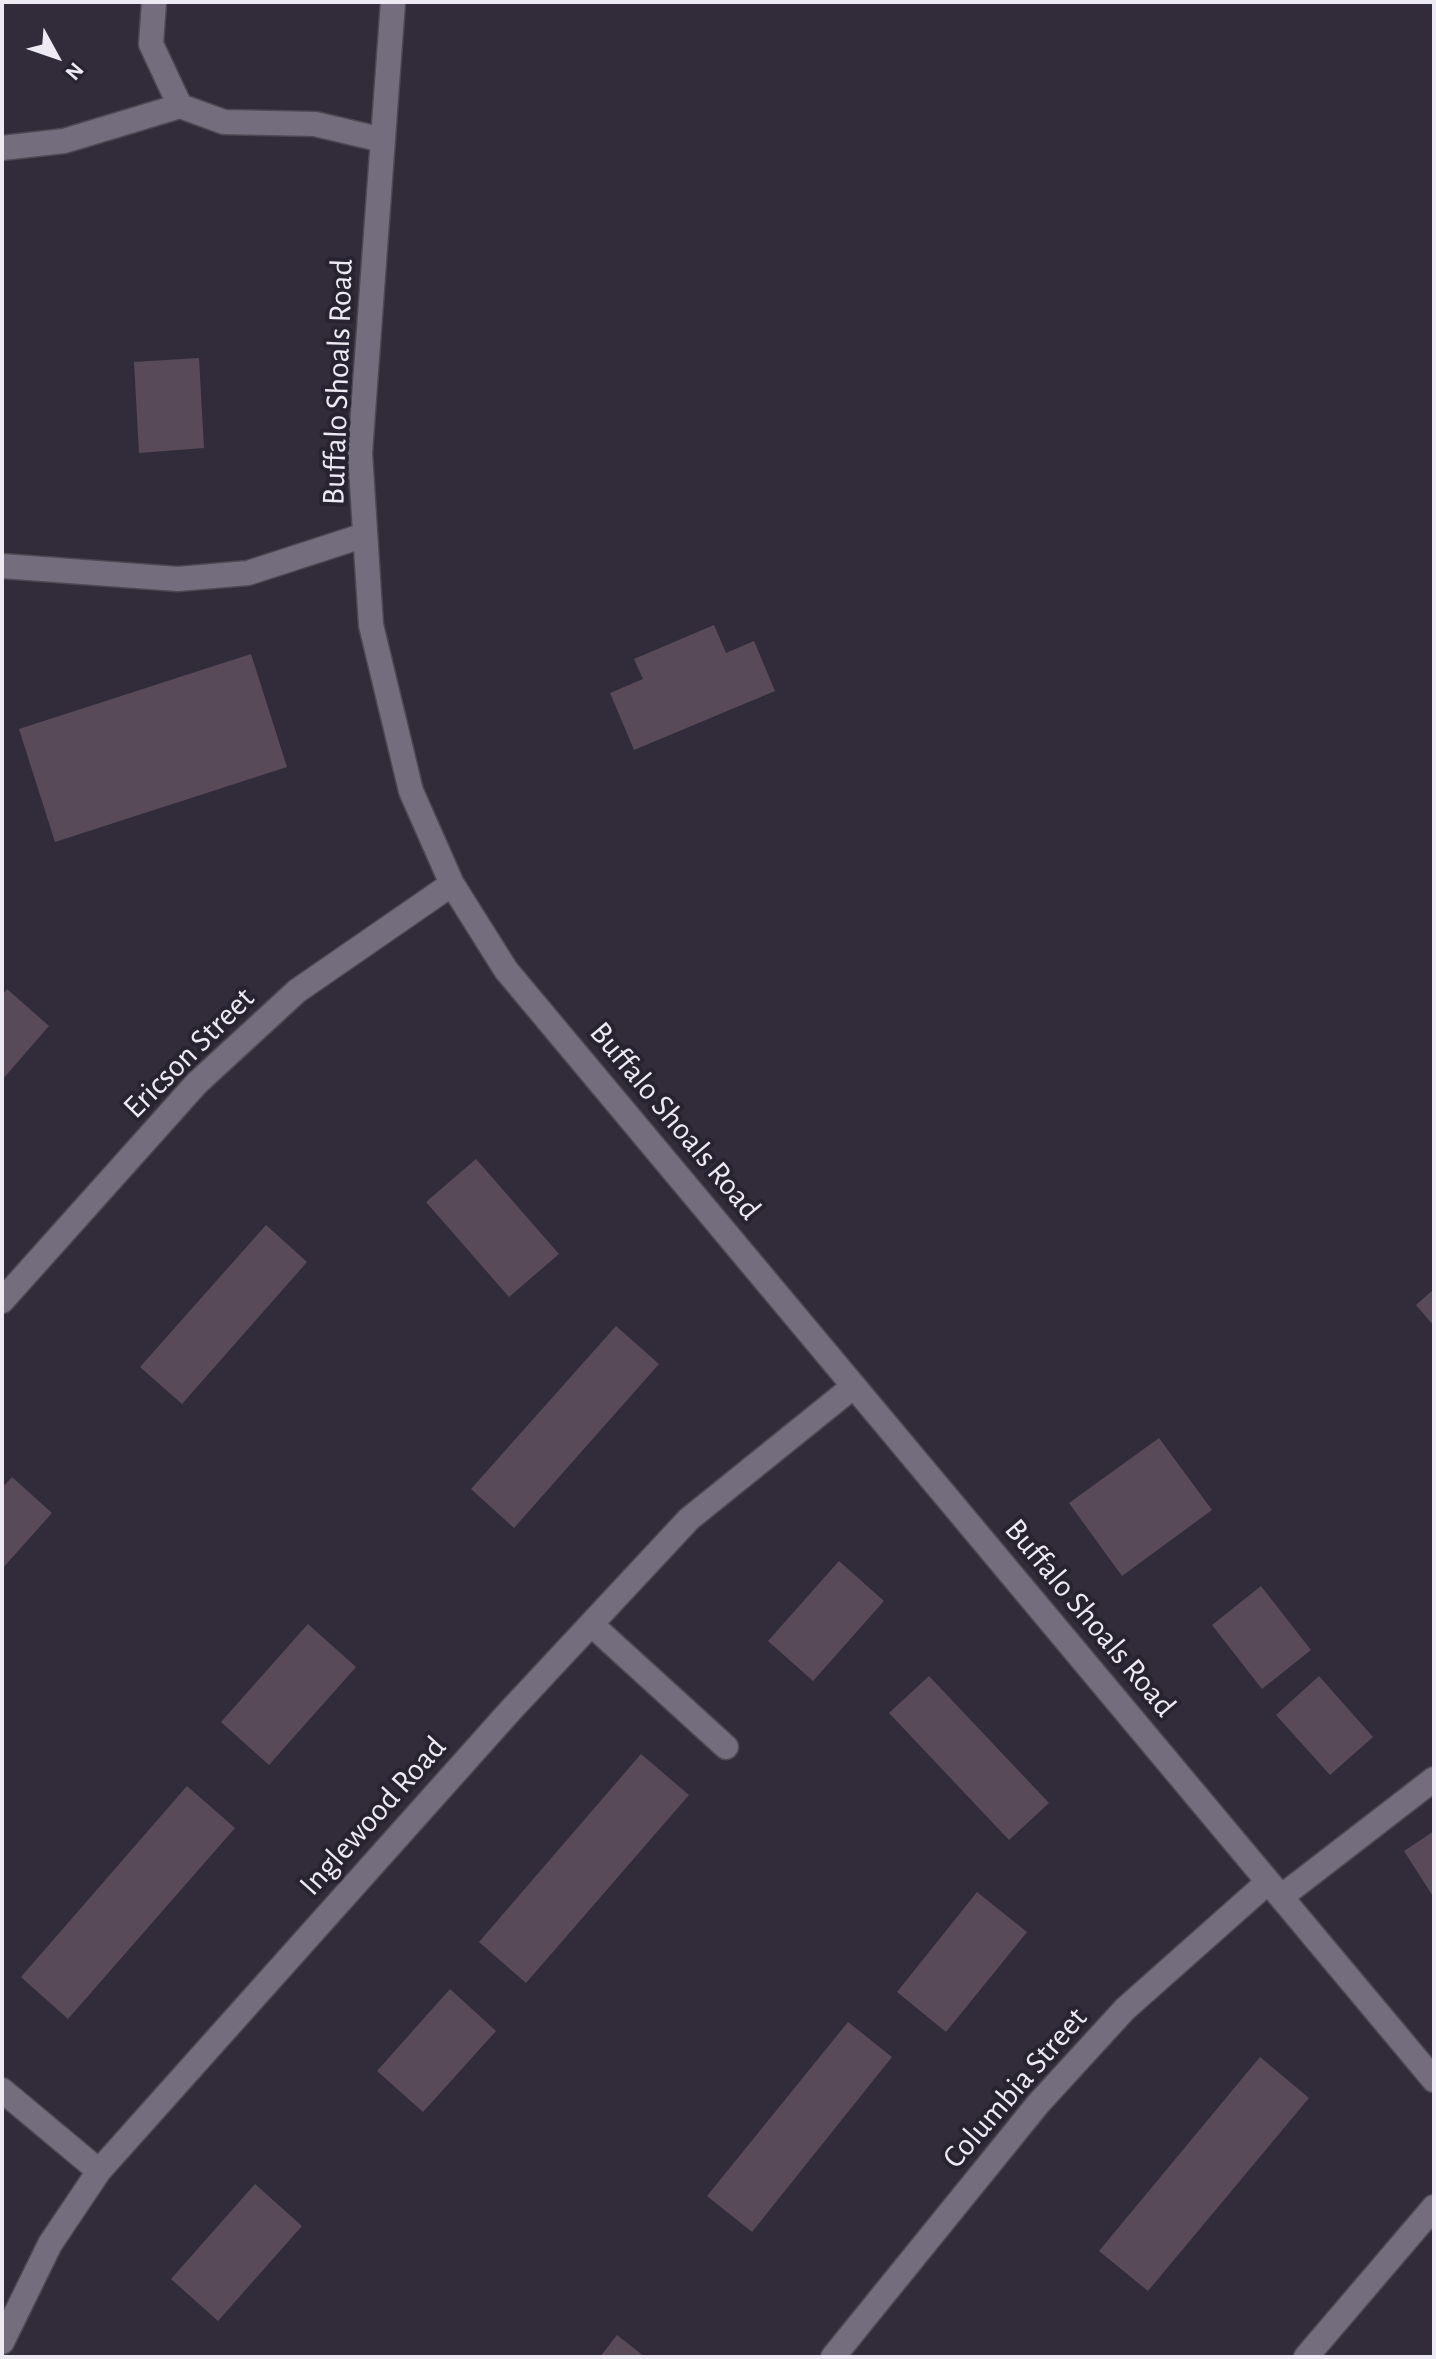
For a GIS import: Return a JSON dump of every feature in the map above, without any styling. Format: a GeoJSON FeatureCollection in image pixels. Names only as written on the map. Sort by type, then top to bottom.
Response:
{"type":"FeatureCollection","features":[{"type":"Feature","properties":{"kind":"street"},"geometry":{"type":"LineString","coordinates":[[154,2],[151,44],[180,106]]}},
{"type":"Feature","properties":{"kind":"street","name":"Buffalo Shoals Road"},"geometry":{"type":"LineString","coordinates":[[393,2],[360,453],[371,625],[411,791],[452,884],[506,970],[1434,2080]]}},
{"type":"Feature","properties":{"kind":"street"},"geometry":{"type":"LineString","coordinates":[[2,148],[64,141],[180,106],[224,122],[315,124],[383,140]]}},
{"type":"Feature","properties":{"kind":"street"},"geometry":{"type":"LineString","coordinates":[[2,566],[178,579],[248,573],[365,535]]}},
{"type":"Feature","properties":{"kind":"street","name":"Ericson Street"},"geometry":{"type":"LineString","coordinates":[[2,1301],[208,1073],[297,991],[452,884]]}},
{"type":"Feature","properties":{"kind":"street","name":"Inglewood Road"},"geometry":{"type":"LineString","coordinates":[[2,2342],[50,2244],[99,2171],[510,1711],[689,1519],[854,1386]]}},
{"type":"Feature","properties":{"kind":"street"},"geometry":{"type":"LineString","coordinates":[[591,1624],[726,1747]]}},
{"type":"Feature","properties":{"kind":"street","name":"Columbia Street"},"geometry":{"type":"LineString","coordinates":[[833,2357],[1038,2104],[1125,2009],[1275,1890],[1434,1779]]}},
{"type":"Feature","properties":{"kind":"street"},"geometry":{"type":"LineString","coordinates":[[2,2090],[99,2171]]}},
{"type":"Feature","properties":{"kind":"street"},"geometry":{"type":"LineString","coordinates":[[1306,2357],[1434,2207]]}},
{"type":"Feature","properties":{"kind":"building"},"geometry":{"type":"Polygon","coordinates":[[[199,358],[204,448],[139,453],[134,362],[199,358]]]}},
{"type":"Feature","properties":{"kind":"building"},"geometry":{"type":"Polygon","coordinates":[[[714,625],[726,653],[754,641],[775,691],[634,750],[610,693],[643,679],[634,659],[714,625]]]}},
{"type":"Feature","properties":{"kind":"building"},"geometry":{"type":"Polygon","coordinates":[[[251,654],[287,767],[55,842],[19,729],[251,654]]]}},
{"type":"Feature","properties":{"kind":"building"},"geometry":{"type":"Polygon","coordinates":[[[7,989],[49,1026],[2,1080],[2,995],[7,989]]]}},
{"type":"Feature","properties":{"kind":"building"},"geometry":{"type":"Polygon","coordinates":[[[476,1159],[559,1254],[509,1297],[426,1202],[476,1159]]]}},
{"type":"Feature","properties":{"kind":"building"},"geometry":{"type":"Polygon","coordinates":[[[266,1225],[307,1262],[182,1404],[140,1367],[266,1225]]]}},
{"type":"Feature","properties":{"kind":"building"},"geometry":{"type":"Polygon","coordinates":[[[1434,1289],[1434,1326],[1416,1305],[1434,1289]]]}},
{"type":"Feature","properties":{"kind":"building"},"geometry":{"type":"Polygon","coordinates":[[[616,1326],[659,1364],[514,1528],[471,1489],[616,1326]]]}},
{"type":"Feature","properties":{"kind":"building"},"geometry":{"type":"Polygon","coordinates":[[[1159,1438],[1212,1510],[1122,1576],[1069,1503],[1159,1438]]]}},
{"type":"Feature","properties":{"kind":"building"},"geometry":{"type":"Polygon","coordinates":[[[12,1477],[52,1513],[2,1569],[2,1488],[12,1477]]]}},
{"type":"Feature","properties":{"kind":"building"},"geometry":{"type":"Polygon","coordinates":[[[839,1561],[884,1601],[813,1681],[768,1641],[839,1561]]]}},
{"type":"Feature","properties":{"kind":"building"},"geometry":{"type":"Polygon","coordinates":[[[1261,1586],[1311,1650],[1262,1689],[1212,1625],[1261,1586]]]}},
{"type":"Feature","properties":{"kind":"building"},"geometry":{"type":"Polygon","coordinates":[[[308,1624],[356,1667],[269,1765],[221,1722],[308,1624]]]}},
{"type":"Feature","properties":{"kind":"building"},"geometry":{"type":"Polygon","coordinates":[[[929,1676],[1049,1803],[1009,1840],[889,1713],[929,1676]]]}},
{"type":"Feature","properties":{"kind":"building"},"geometry":{"type":"Polygon","coordinates":[[[1319,1676],[1373,1737],[1330,1775],[1276,1715],[1319,1676]]]}},
{"type":"Feature","properties":{"kind":"building"},"geometry":{"type":"Polygon","coordinates":[[[641,1754],[689,1795],[526,1983],[479,1942],[641,1754]]]}},
{"type":"Feature","properties":{"kind":"building"},"geometry":{"type":"Polygon","coordinates":[[[187,1786],[235,1828],[68,2019],[21,1977],[187,1786]]]}},
{"type":"Feature","properties":{"kind":"building"},"geometry":{"type":"Polygon","coordinates":[[[1434,1831],[1434,1898],[1404,1851],[1434,1831]]]}},
{"type":"Feature","properties":{"kind":"building"},"geometry":{"type":"Polygon","coordinates":[[[977,1892],[1027,1932],[946,2032],[897,1992],[977,1892]]]}},
{"type":"Feature","properties":{"kind":"building"},"geometry":{"type":"Polygon","coordinates":[[[450,1989],[496,2031],[423,2112],[377,2071],[450,1989]]]}},
{"type":"Feature","properties":{"kind":"building"},"geometry":{"type":"Polygon","coordinates":[[[848,2022],[892,2057],[752,2232],[707,2196],[848,2022]]]}},
{"type":"Feature","properties":{"kind":"building"},"geometry":{"type":"Polygon","coordinates":[[[1260,2057],[1309,2098],[1148,2291],[1099,2251],[1260,2057]]]}},
{"type":"Feature","properties":{"kind":"building"},"geometry":{"type":"Polygon","coordinates":[[[255,2184],[302,2226],[218,2321],[171,2279],[255,2184]]]}},
{"type":"Feature","properties":{"kind":"building"},"geometry":{"type":"Polygon","coordinates":[[[617,2335],[645,2357],[600,2357],[617,2335]]]}}]}
